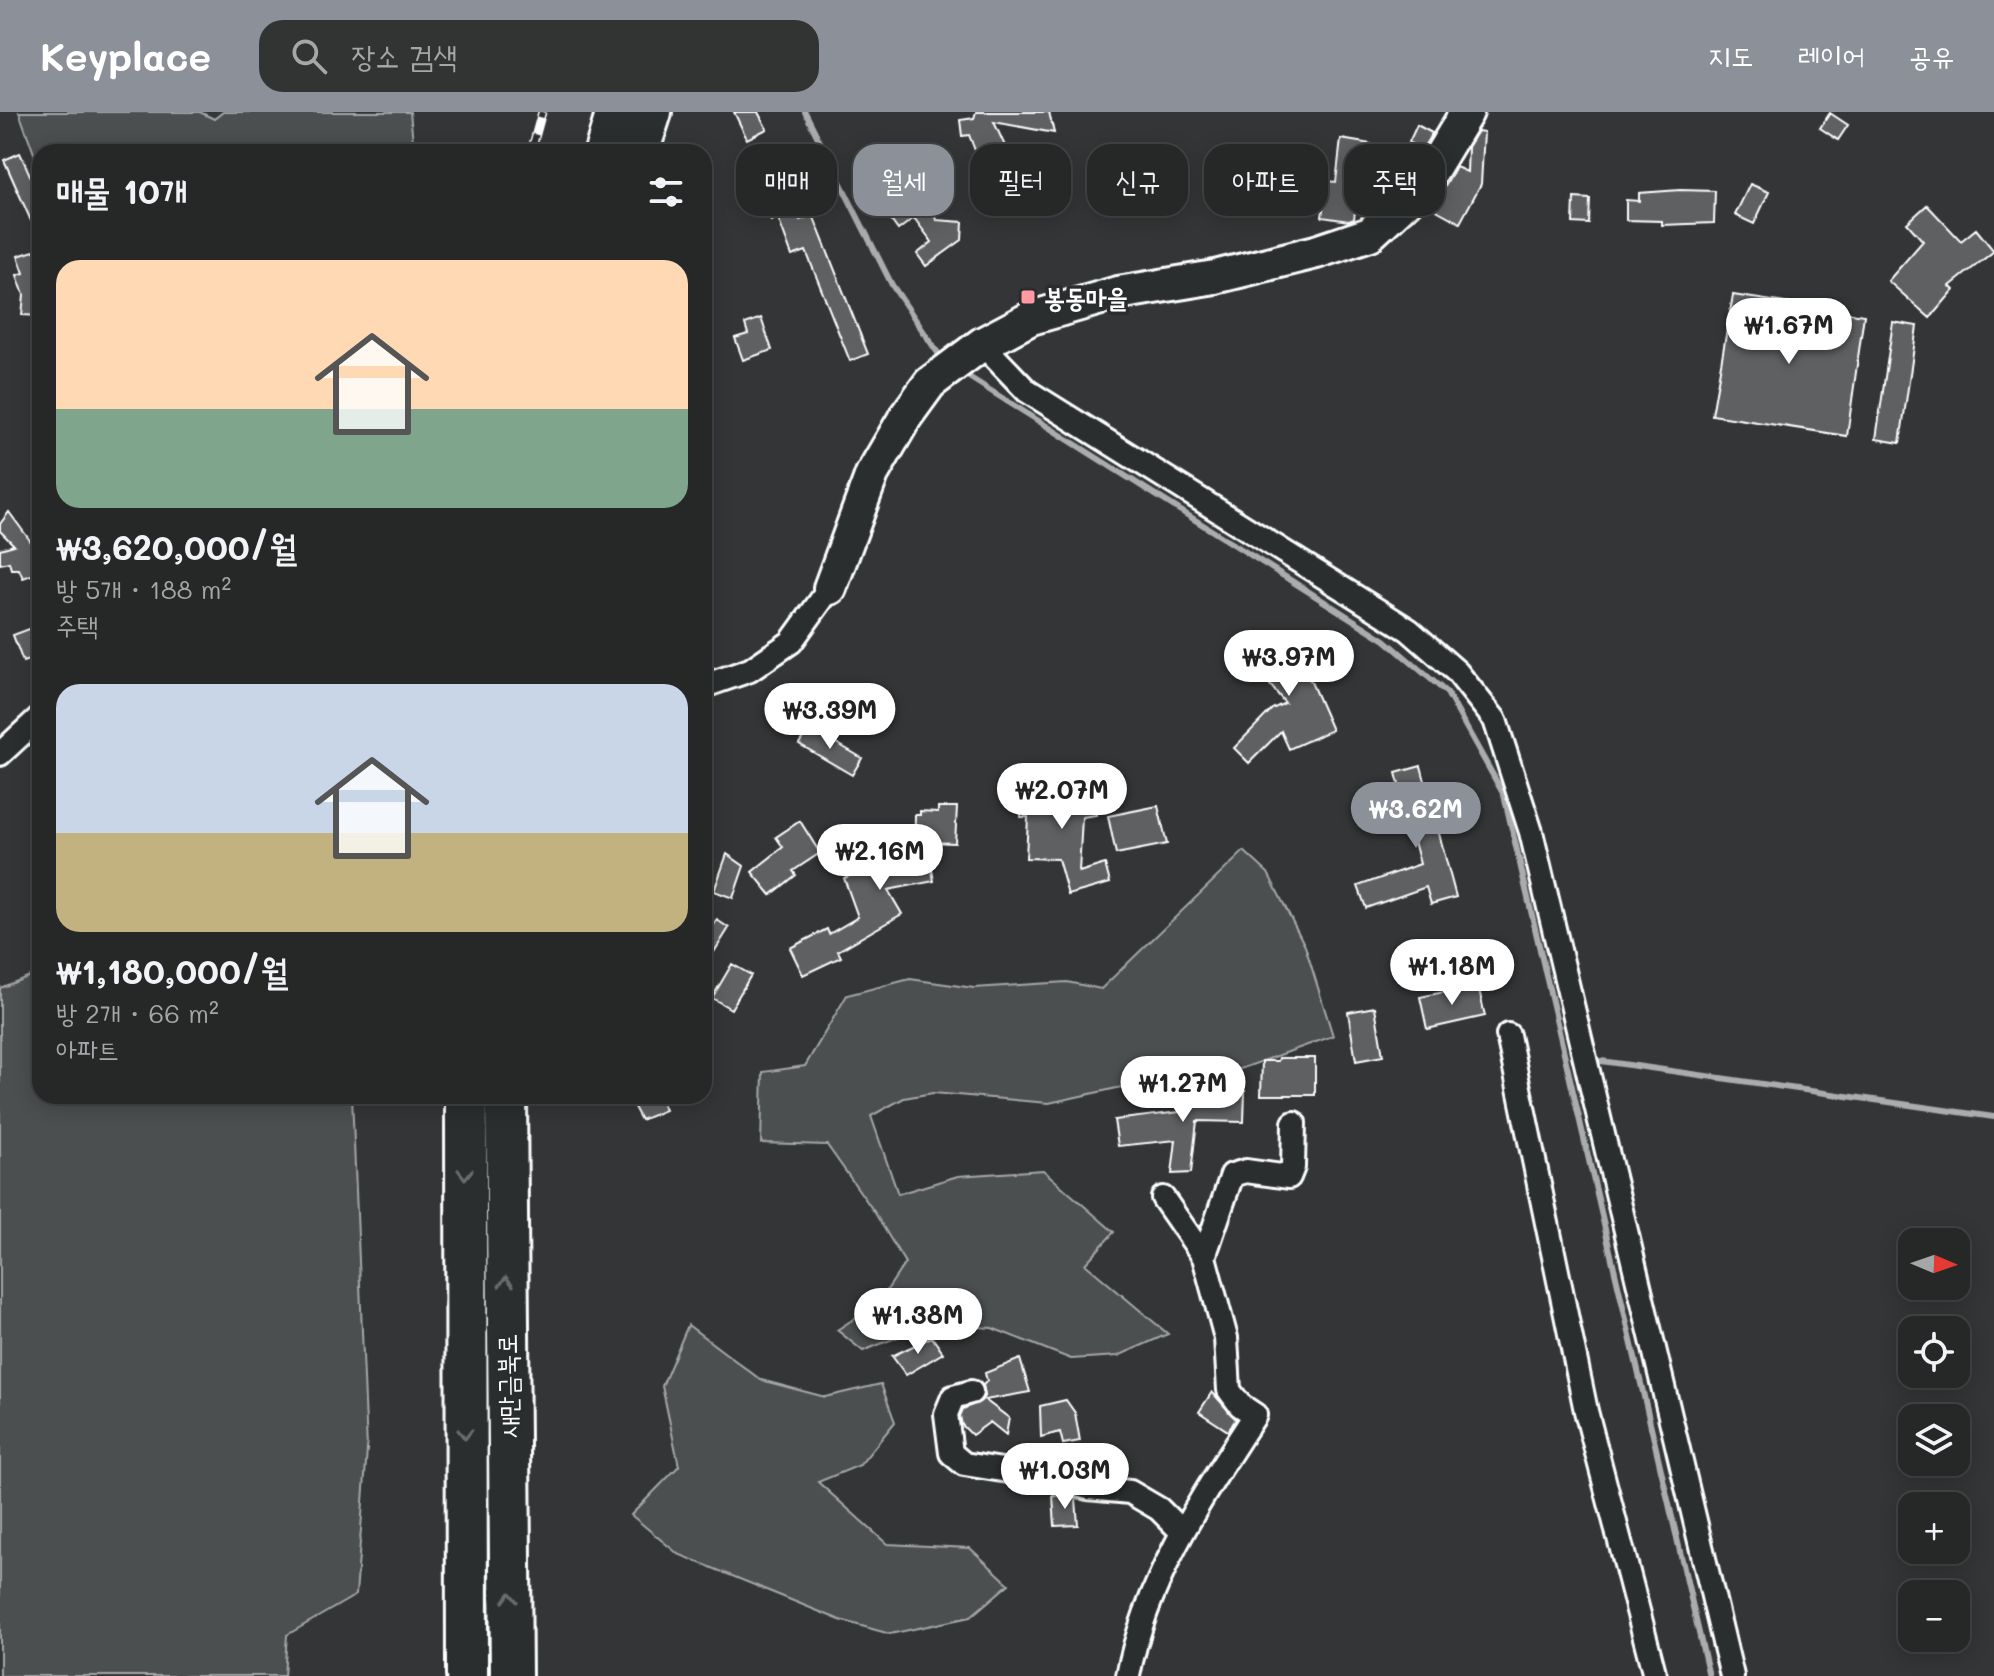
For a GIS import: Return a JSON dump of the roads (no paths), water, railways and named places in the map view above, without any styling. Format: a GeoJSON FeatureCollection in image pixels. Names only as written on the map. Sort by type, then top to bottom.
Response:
{"type":"FeatureCollection","features":[{"type":"Feature","properties":{"kind":"highway"},"geometry":{"type":"LineString","coordinates":[[607,144],[617,112]]}},
{"type":"Feature","properties":{"kind":"highway"},"geometry":{"type":"LineString","coordinates":[[641,144],[651,112]]}},
{"type":"Feature","properties":{"kind":"highway","name":"새만금북로"},"geometry":{"type":"LineString","coordinates":[[466,1104],[467,1676]]}},
{"type":"Feature","properties":{"kind":"highway","name":"새만금북로"},"geometry":{"type":"LineString","coordinates":[[506,1104],[511,1676]]}},
{"type":"Feature","properties":{"kind":"street"},"geometry":{"type":"LineString","coordinates":[[712,683],[750,670],[791,642],[830,588],[872,474],[906,416],[930,383],[982,344],[1031,318],[1118,293],[1215,277],[1316,252],[1370,234],[1423,185],[1467,112]]}},
{"type":"Feature","properties":{"kind":"street"},"geometry":{"type":"LineString","coordinates":[[982,344],[1027,391],[1409,630],[1457,672],[1495,720],[1531,832],[1732,1676]]}},
{"type":"Feature","properties":{"kind":"street"},"geometry":{"type":"LineString","coordinates":[[0,754],[32,724]]}},
{"type":"Feature","properties":{"kind":"street"},"geometry":{"type":"LineString","coordinates":[[1508,1035],[1586,1411],[1655,1676]]}},
{"type":"Feature","properties":{"kind":"street"},"geometry":{"type":"LineString","coordinates":[[1204,1257],[1232,1175],[1246,1171],[1289,1177],[1293,1167],[1294,1123]]}},
{"type":"Feature","properties":{"kind":"street"},"geometry":{"type":"LineString","coordinates":[[1128,1676],[1146,1617],[1181,1531],[1255,1415],[1240,1405],[1229,1390],[1226,1338],[1204,1257],[1163,1198]]}},
{"type":"Feature","properties":{"kind":"street"},"geometry":{"type":"LineString","coordinates":[[971,1392],[953,1397],[946,1414],[951,1453],[964,1464],[1054,1478],[1088,1488],[1130,1492],[1159,1509],[1181,1531]]}},
{"type":"Feature","properties":{"kind":"waterway"},"geometry":{"type":"LineString","coordinates":[[805,112],[892,285],[944,362]]}},
{"type":"Feature","properties":{"kind":"waterway"},"geometry":{"type":"LineString","coordinates":[[961,372],[1385,640],[1447,693],[1504,795],[1709,1676]]}},
{"type":"Feature","properties":{"kind":"waterway"},"geometry":{"type":"LineString","coordinates":[[1601,1061],[1994,1117]]}},
{"type":"Feature","properties":{"kind":"railway"},"geometry":{"type":"LineString","coordinates":[[533,144],[542,112]]}},
{"type":"Feature","properties":{"kind":"place","name":"봉동마을"},"geometry":{"type":"Point","coordinates":[1028,297]}}]}
